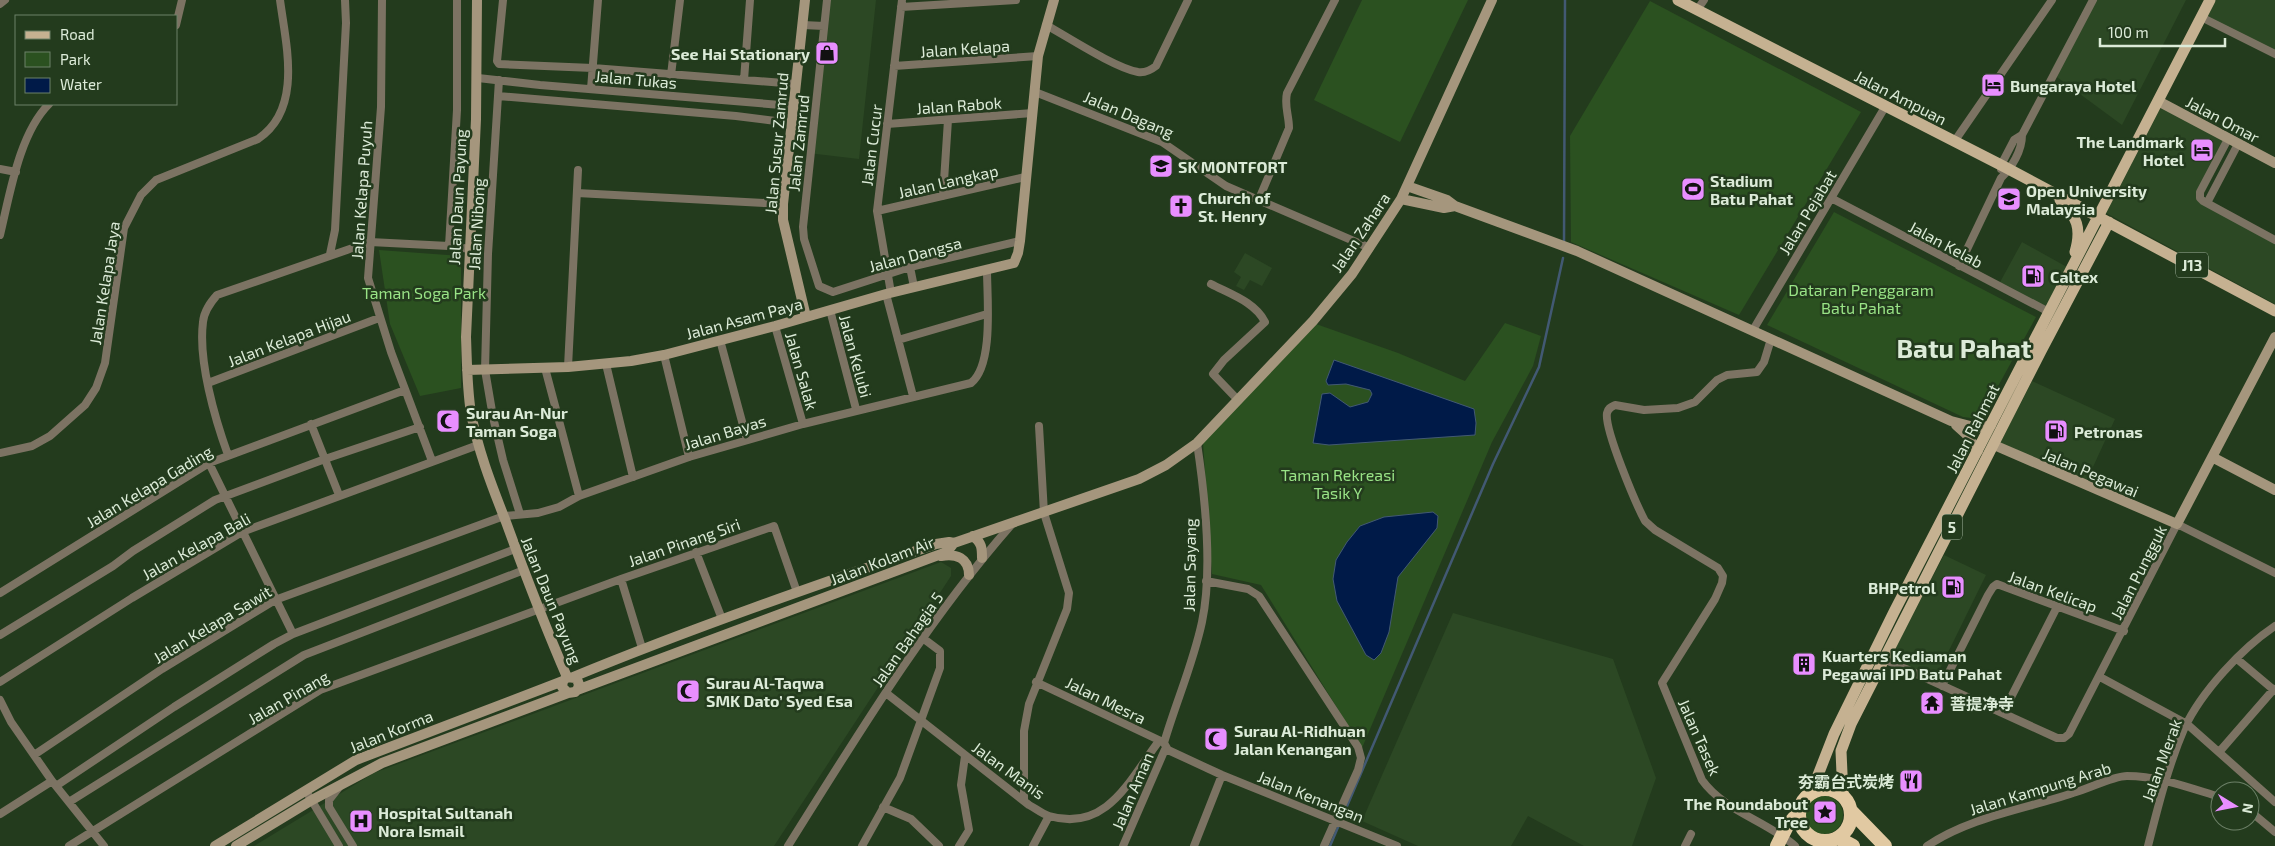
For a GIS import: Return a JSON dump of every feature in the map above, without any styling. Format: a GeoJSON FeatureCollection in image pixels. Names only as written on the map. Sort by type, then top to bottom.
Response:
{"type":"FeatureCollection","features":[{"type":"Feature","properties":{"kind":"highway"},"geometry":{"type":"LineString","coordinates":[[1811,793],[1824,789],[1838,792],[1843,796]]}},
{"type":"Feature","properties":{"kind":"highway","name":"5"},"geometry":{"type":"LineString","coordinates":[[1780,841],[1787,826],[1799,812],[1805,798],[1811,793]]}},
{"type":"Feature","properties":{"kind":"highway","name":"5"},"geometry":{"type":"LineString","coordinates":[[1843,796],[1851,810],[1885,846]]}},
{"type":"Feature","properties":{"kind":"highway"},"geometry":{"type":"LineString","coordinates":[[1799,812],[1802,828],[1815,844],[1838,838],[1849,826],[1851,810]]}},
{"type":"Feature","properties":{"kind":"highway"},"geometry":{"type":"LineString","coordinates":[[1838,838],[1853,846]]}},
{"type":"Feature","properties":{"kind":"main road","name":"Jalan Ampuan"},"geometry":{"type":"LineString","coordinates":[[1678,0],[1954,142],[2004,171],[2104,219]]}},
{"type":"Feature","properties":{"kind":"main road","name":"Jalan Rahmat"},"geometry":{"type":"LineString","coordinates":[[1843,796],[1840,763],[1843,742],[1994,445],[2104,219],[2158,101],[2210,0]]}},
{"type":"Feature","properties":{"kind":"main road"},"geometry":{"type":"LineString","coordinates":[[2054,194],[2074,215],[2078,226],[2078,239],[2068,275]]}},
{"type":"Feature","properties":{"kind":"main road","name":"Jalan Rahmat"},"geometry":{"type":"LineString","coordinates":[[1811,793],[1834,734],[1894,612],[2068,275],[2104,219]]}},
{"type":"Feature","properties":{"kind":"main road","name":"J13"},"geometry":{"type":"LineString","coordinates":[[2104,219],[2275,311]]}},
{"type":"Feature","properties":{"kind":"street"},"geometry":{"type":"LineString","coordinates":[[0,4],[4,0]]}},
{"type":"Feature","properties":{"kind":"street"},"geometry":{"type":"LineString","coordinates":[[178,17],[182,0]]}},
{"type":"Feature","properties":{"kind":"street","name":"Jalan Kelapa Jaya"},"geometry":{"type":"LineString","coordinates":[[0,453],[32,446],[50,436],[85,405],[96,388],[106,354],[124,228],[141,195],[156,180],[258,139],[279,116],[284,104],[288,84],[280,0]]}},
{"type":"Feature","properties":{"kind":"street"},"geometry":{"type":"LineString","coordinates":[[330,254],[335,230],[346,0]]}},
{"type":"Feature","properties":{"kind":"street","name":"Jalan Kelapa Puyuh"},"geometry":{"type":"LineString","coordinates":[[382,0],[381,107],[368,278],[379,318],[432,461]]}},
{"type":"Feature","properties":{"kind":"street"},"geometry":{"type":"LineString","coordinates":[[449,246],[457,110],[457,0]]}},
{"type":"Feature","properties":{"kind":"street","name":"Jalan Daun Payung"},"geometry":{"type":"LineString","coordinates":[[477,0],[478,78],[470,249],[467,370],[471,412],[478,445],[515,549],[538,609],[568,678]]}},
{"type":"Feature","properties":{"kind":"street"},"geometry":{"type":"LineString","coordinates":[[503,0],[496,62],[499,64],[593,68],[796,84]]}},
{"type":"Feature","properties":{"kind":"street"},"geometry":{"type":"LineString","coordinates":[[591,89],[598,0]]}},
{"type":"Feature","properties":{"kind":"street"},"geometry":{"type":"LineString","coordinates":[[671,75],[680,0]]}},
{"type":"Feature","properties":{"kind":"street"},"geometry":{"type":"LineString","coordinates":[[744,80],[750,0]]}},
{"type":"Feature","properties":{"kind":"street","name":"Jalan Susur Zamrud"},"geometry":{"type":"LineString","coordinates":[[805,0],[791,123],[783,220],[806,317]]}},
{"type":"Feature","properties":{"kind":"street","name":"Jalan Zamrud"},"geometry":{"type":"LineString","coordinates":[[819,286],[804,239],[803,226],[827,0]]}},
{"type":"Feature","properties":{"kind":"street"},"geometry":{"type":"LineString","coordinates":[[901,4],[1016,0]]}},
{"type":"Feature","properties":{"kind":"street"},"geometry":{"type":"LineString","coordinates":[[1020,241],[1038,56],[1054,0]]}},
{"type":"Feature","properties":{"kind":"street"},"geometry":{"type":"LineString","coordinates":[[1046,25],[1113,62],[1138,72],[1146,72],[1156,66],[1188,0]]}},
{"type":"Feature","properties":{"kind":"street"},"geometry":{"type":"LineString","coordinates":[[1258,199],[1289,128],[1285,102],[1287,93],[1335,0]]}},
{"type":"Feature","properties":{"kind":"street","name":"Jalan Zahara"},"geometry":{"type":"LineString","coordinates":[[954,544],[1139,479],[1197,443],[1313,320],[1352,274],[1370,248],[1401,199],[1492,0]]}},
{"type":"Feature","properties":{"kind":"street"},"geometry":{"type":"LineString","coordinates":[[1697,10],[1704,0]]}},
{"type":"Feature","properties":{"kind":"street"},"geometry":{"type":"LineString","coordinates":[[1954,142],[2052,0]]}},
{"type":"Feature","properties":{"kind":"street"},"geometry":{"type":"LineString","coordinates":[[1958,266],[2004,171],[2014,140],[2022,135],[2093,0]]}},
{"type":"Feature","properties":{"kind":"street","name":"Jalan Cucur"},"geometry":{"type":"LineString","coordinates":[[901,4],[877,211],[888,274],[888,294],[912,396]]}},
{"type":"Feature","properties":{"kind":"street"},"geometry":{"type":"LineString","coordinates":[[2201,17],[2275,54]]}},
{"type":"Feature","properties":{"kind":"street"},"geometry":{"type":"LineString","coordinates":[[803,25],[824,26]]}},
{"type":"Feature","properties":{"kind":"street","name":"Jalan Kelapa"},"geometry":{"type":"LineString","coordinates":[[894,66],[1038,56]]}},
{"type":"Feature","properties":{"kind":"street","name":"Jalan Tukas"},"geometry":{"type":"LineString","coordinates":[[478,78],[793,106]]}},
{"type":"Feature","properties":{"kind":"street","name":"Jalan Nibong"},"geometry":{"type":"LineString","coordinates":[[499,80],[490,214],[485,370],[503,460],[520,514]]}},
{"type":"Feature","properties":{"kind":"street","name":"Jalan Dagang"},"geometry":{"type":"LineString","coordinates":[[1035,92],[1162,142],[1226,186],[1370,248]]}},
{"type":"Feature","properties":{"kind":"street"},"geometry":{"type":"LineString","coordinates":[[498,96],[736,116],[791,123]]}},
{"type":"Feature","properties":{"kind":"street","name":"Jalan Omar"},"geometry":{"type":"LineString","coordinates":[[2158,101],[2275,163]]}},
{"type":"Feature","properties":{"kind":"street"},"geometry":{"type":"LineString","coordinates":[[0,235],[16,172],[30,131],[48,105]]}},
{"type":"Feature","properties":{"kind":"street","name":"Jalan Pejabat"},"geometry":{"type":"LineString","coordinates":[[1753,330],[1885,107]]}},
{"type":"Feature","properties":{"kind":"street","name":"Jalan Rabok"},"geometry":{"type":"LineString","coordinates":[[887,124],[1033,113]]}},
{"type":"Feature","properties":{"kind":"street"},"geometry":{"type":"LineString","coordinates":[[943,196],[948,120]]}},
{"type":"Feature","properties":{"kind":"street"},"geometry":{"type":"LineString","coordinates":[[2228,139],[2200,192],[2200,198],[2275,240]]}},
{"type":"Feature","properties":{"kind":"street"},"geometry":{"type":"LineString","coordinates":[[2206,203],[2238,144]]}},
{"type":"Feature","properties":{"kind":"street"},"geometry":{"type":"LineString","coordinates":[[0,169],[16,172]]}},
{"type":"Feature","properties":{"kind":"street"},"geometry":{"type":"LineString","coordinates":[[568,367],[578,170]]}},
{"type":"Feature","properties":{"kind":"street","name":"Jalan Langkap"},"geometry":{"type":"LineString","coordinates":[[877,211],[1025,177]]}},
{"type":"Feature","properties":{"kind":"street"},"geometry":{"type":"LineString","coordinates":[[1407,186],[1447,200],[1455,206],[1577,251],[1951,421],[1978,428],[1991,425]]}},
{"type":"Feature","properties":{"kind":"street"},"geometry":{"type":"LineString","coordinates":[[577,193],[783,204]]}},
{"type":"Feature","properties":{"kind":"street","name":"Jalan Kelab"},"geometry":{"type":"LineString","coordinates":[[1831,198],[2049,312]]}},
{"type":"Feature","properties":{"kind":"street"},"geometry":{"type":"LineString","coordinates":[[1401,199],[1444,208],[1455,206]]}},
{"type":"Feature","properties":{"kind":"street","name":"Jalan Dangsa"},"geometry":{"type":"LineString","coordinates":[[819,286],[833,292],[910,267],[1020,241]]}},
{"type":"Feature","properties":{"kind":"street","name":"Jalan Asam Paya"},"geometry":{"type":"LineString","coordinates":[[467,370],[568,367],[606,364],[664,355],[888,294],[1014,263],[1020,241]]}},
{"type":"Feature","properties":{"kind":"street"},"geometry":{"type":"LineString","coordinates":[[228,455],[214,418],[202,342],[203,321],[208,305],[217,295],[330,254],[370,242],[449,246],[470,249]]}},
{"type":"Feature","properties":{"kind":"street"},"geometry":{"type":"LineString","coordinates":[[910,267],[914,288]]}},
{"type":"Feature","properties":{"kind":"street","name":"Jalan Bayas"},"geometry":{"type":"LineString","coordinates":[[504,516],[538,512],[559,507],[579,496],[690,457],[856,409],[958,386],[976,378],[980,370],[987,336],[987,270]]}},
{"type":"Feature","properties":{"kind":"street"},"geometry":{"type":"LineString","coordinates":[[1211,284],[1244,301],[1260,313],[1264,322],[1220,364],[1214,374],[1237,399]]}},
{"type":"Feature","properties":{"kind":"street","name":"Jalan Kelubi"},"geometry":{"type":"LineString","coordinates":[[830,310],[856,409]]}},
{"type":"Feature","properties":{"kind":"street"},"geometry":{"type":"LineString","coordinates":[[898,340],[988,314]]}},
{"type":"Feature","properties":{"kind":"street","name":"Jalan Kelapa Hijau"},"geometry":{"type":"LineString","coordinates":[[208,383],[379,318]]}},
{"type":"Feature","properties":{"kind":"street","name":"Jalan Salak"},"geometry":{"type":"LineString","coordinates":[[775,326],[803,424]]}},
{"type":"Feature","properties":{"kind":"street"},"geometry":{"type":"LineString","coordinates":[[2177,524],[2275,337]]}},
{"type":"Feature","properties":{"kind":"street","name":"Jalan Tasek"},"geometry":{"type":"LineString","coordinates":[[1771,339],[1764,362],[1757,372],[1727,375],[1718,380],[1695,402],[1678,408],[1663,410],[1644,410],[1615,405],[1608,409],[1607,415],[1610,431],[1645,521],[1655,530],[1718,568],[1723,576],[1715,599],[1662,683],[1702,780],[1711,794],[1780,841],[1795,846]]}},
{"type":"Feature","properties":{"kind":"street"},"geometry":{"type":"LineString","coordinates":[[720,340],[746,440]]}},
{"type":"Feature","properties":{"kind":"street"},"geometry":{"type":"LineString","coordinates":[[664,355],[690,457]]}},
{"type":"Feature","properties":{"kind":"street"},"geometry":{"type":"LineString","coordinates":[[606,364],[633,477]]}},
{"type":"Feature","properties":{"kind":"street"},"geometry":{"type":"LineString","coordinates":[[545,368],[579,496]]}},
{"type":"Feature","properties":{"kind":"street","name":"Jalan Kelapa Gading"},"geometry":{"type":"LineString","coordinates":[[0,593],[209,463],[405,390]]}},
{"type":"Feature","properties":{"kind":"street"},"geometry":{"type":"LineString","coordinates":[[1951,421],[1966,434],[1978,451]]}},
{"type":"Feature","properties":{"kind":"street"},"geometry":{"type":"LineString","coordinates":[[311,424],[339,495]]}},
{"type":"Feature","properties":{"kind":"street"},"geometry":{"type":"LineString","coordinates":[[1024,801],[1024,731],[1029,704],[1066,609],[1069,592],[1044,513],[1039,426]]}},
{"type":"Feature","properties":{"kind":"street"},"geometry":{"type":"LineString","coordinates":[[0,635],[113,566],[133,551],[215,500],[325,459],[420,427]]}},
{"type":"Feature","properties":{"kind":"street","name":"Jalan Sayang"},"geometry":{"type":"LineString","coordinates":[[1163,743],[1192,665],[1203,620],[1206,581],[1206,539],[1197,443]]}},
{"type":"Feature","properties":{"kind":"street","name":"Jalan Kelapa Bali"},"geometry":{"type":"LineString","coordinates":[[0,682],[132,598],[242,532],[478,445]]}},
{"type":"Feature","properties":{"kind":"street","name":"Jalan Pegawai"},"geometry":{"type":"LineString","coordinates":[[1994,445],[2177,524],[2275,573]]}},
{"type":"Feature","properties":{"kind":"street"},"geometry":{"type":"LineString","coordinates":[[2212,457],[2275,490]]}},
{"type":"Feature","properties":{"kind":"street"},"geometry":{"type":"LineString","coordinates":[[209,463],[293,634]]}},
{"type":"Feature","properties":{"kind":"street","name":"Jalan Kelapa Sawit"},"geometry":{"type":"LineString","coordinates":[[34,755],[162,669],[275,600],[504,516]]}},
{"type":"Feature","properties":{"kind":"street","name":"Jalan Bahagia 5"},"geometry":{"type":"LineString","coordinates":[[788,846],[886,693],[969,575],[1012,524]]}},
{"type":"Feature","properties":{"kind":"street","name":"Jalan Pungguk"},"geometry":{"type":"LineString","coordinates":[[2003,713],[2057,738],[2064,738],[2070,734],[2124,632],[2177,524]]}},
{"type":"Feature","properties":{"kind":"street","name":"Jalan Pinang Siri"},"geometry":{"type":"LineString","coordinates":[[538,609],[774,526],[797,592]]}},
{"type":"Feature","properties":{"kind":"street"},"geometry":{"type":"LineString","coordinates":[[973,536],[982,546],[982,558]]}},
{"type":"Feature","properties":{"kind":"street","name":"Jalan Kolam Air"},"geometry":{"type":"LineString","coordinates":[[568,678],[642,648],[797,592],[936,544],[949,542],[954,544],[947,552],[572,692]]}},
{"type":"Feature","properties":{"kind":"street"},"geometry":{"type":"LineString","coordinates":[[0,814],[54,783],[274,644],[293,634],[515,549]]}},
{"type":"Feature","properties":{"kind":"street"},"geometry":{"type":"LineString","coordinates":[[696,552],[722,619]]}},
{"type":"Feature","properties":{"kind":"street"},"geometry":{"type":"LineString","coordinates":[[933,557],[950,554],[958,556],[965,560],[969,568],[969,575]]}},
{"type":"Feature","properties":{"kind":"street"},"geometry":{"type":"LineString","coordinates":[[69,802],[304,655],[524,570]]}},
{"type":"Feature","properties":{"kind":"street"},"geometry":{"type":"LineString","coordinates":[[621,579],[642,648]]}},
{"type":"Feature","properties":{"kind":"street"},"geometry":{"type":"LineString","coordinates":[[1206,581],[1248,589],[1259,596],[1358,747],[1361,758],[1358,770],[1337,821],[1324,846]]}},
{"type":"Feature","properties":{"kind":"street","name":"Jalan Kelicap"},"geometry":{"type":"LineString","coordinates":[[1942,686],[1993,587],[2002,584],[2124,632]]}},
{"type":"Feature","properties":{"kind":"street"},"geometry":{"type":"LineString","coordinates":[[1884,659],[2003,713],[2057,607]]}},
{"type":"Feature","properties":{"kind":"street","name":"Jalan Pinang"},"geometry":{"type":"LineString","coordinates":[[70,846],[320,690],[538,609]]}},
{"type":"Feature","properties":{"kind":"street","name":"Jalan Merak"},"geometry":{"type":"LineString","coordinates":[[2148,846],[2166,781],[2187,724],[2209,689],[2262,634],[2275,626]]}},
{"type":"Feature","properties":{"kind":"street"},"geometry":{"type":"LineString","coordinates":[[862,846],[900,778],[940,668],[940,651],[924,639]]}},
{"type":"Feature","properties":{"kind":"street"},"geometry":{"type":"LineString","coordinates":[[2220,751],[2274,690],[2237,658]]}},
{"type":"Feature","properties":{"kind":"street"},"geometry":{"type":"LineString","coordinates":[[2100,677],[2187,724],[2220,751],[2275,802]]}},
{"type":"Feature","properties":{"kind":"street"},"geometry":{"type":"LineString","coordinates":[[568,678],[579,682],[572,692],[563,690],[568,678]]}},
{"type":"Feature","properties":{"kind":"street","name":"Jalan Korma"},"geometry":{"type":"LineString","coordinates":[[236,846],[356,760],[568,678]]}},
{"type":"Feature","properties":{"kind":"street","name":"Jalan Mesra"},"geometry":{"type":"LineString","coordinates":[[1036,682],[1163,743]]}},
{"type":"Feature","properties":{"kind":"street","name":"Jalan Korma"},"geometry":{"type":"LineString","coordinates":[[215,846],[309,795],[341,785],[382,762],[572,692]]}},
{"type":"Feature","properties":{"kind":"street","name":"Jalan Manis"},"geometry":{"type":"LineString","coordinates":[[886,693],[1024,801],[1049,816],[1080,819],[1093,816],[1111,805],[1163,743]]}},
{"type":"Feature","properties":{"kind":"street"},"geometry":{"type":"LineString","coordinates":[[0,700],[11,722],[34,755],[104,846]]}},
{"type":"Feature","properties":{"kind":"street","name":"Jalan Kenangan"},"geometry":{"type":"LineString","coordinates":[[1163,743],[1168,750],[1222,775],[1397,846]]}},
{"type":"Feature","properties":{"kind":"street","name":"Jalan Aman"},"geometry":{"type":"LineString","coordinates":[[1123,846],[1163,743]]}},
{"type":"Feature","properties":{"kind":"street"},"geometry":{"type":"LineString","coordinates":[[959,846],[969,830],[961,785],[965,756]]}},
{"type":"Feature","properties":{"kind":"street"},"geometry":{"type":"LineString","coordinates":[[1194,846],[1222,775]]}},
{"type":"Feature","properties":{"kind":"street","name":"Jalan Kampung Arab"},"geometry":{"type":"LineString","coordinates":[[1928,846],[1940,837],[1968,824],[2126,776],[2166,781],[2210,794]]}},
{"type":"Feature","properties":{"kind":"street"},"geometry":{"type":"LineString","coordinates":[[341,785],[329,800],[329,807],[353,846]]}},
{"type":"Feature","properties":{"kind":"street"},"geometry":{"type":"LineString","coordinates":[[309,795],[339,846]]}},
{"type":"Feature","properties":{"kind":"street"},"geometry":{"type":"LineString","coordinates":[[883,807],[911,818],[939,846]]}},
{"type":"Feature","properties":{"kind":"street"},"geometry":{"type":"LineString","coordinates":[[1033,846],[1049,816]]}},
{"type":"Feature","properties":{"kind":"street"},"geometry":{"type":"LineString","coordinates":[[2260,819],[2275,832]]}},
{"type":"Feature","properties":{"kind":"street"},"geometry":{"type":"LineString","coordinates":[[1685,846],[1691,834]]}},
{"type":"Feature","properties":{"kind":"shaded area"},"geometry":{"type":"Polygon","coordinates":[[[824,0],[876,0],[859,159],[808,153],[824,0]]]}},
{"type":"Feature","properties":{"kind":"shaded area"},"geometry":{"type":"Polygon","coordinates":[[[2089,0],[2186,0],[2122,125],[2050,72],[2089,0]]]}},
{"type":"Feature","properties":{"kind":"shaded area"},"geometry":{"type":"Polygon","coordinates":[[[2216,0],[2275,0],[2275,51],[2207,17],[2216,0]]]}},
{"type":"Feature","properties":{"kind":"shaded area"},"geometry":{"type":"Polygon","coordinates":[[[2161,107],[2229,144],[2203,196],[2275,237],[2275,304],[2106,213],[2161,107]]]}},
{"type":"Feature","properties":{"kind":"shaded area"},"geometry":{"type":"Polygon","coordinates":[[[2022,242],[2067,267],[2046,307],[1999,284],[2022,242]]]}},
{"type":"Feature","properties":{"kind":"shaded area"},"geometry":{"type":"Polygon","coordinates":[[[1245,253],[1272,268],[1262,286],[1250,280],[1244,290],[1236,286],[1241,277],[1234,272],[1245,253]]]}},
{"type":"Feature","properties":{"kind":"shaded area"},"geometry":{"type":"Polygon","coordinates":[[[2032,381],[2115,419],[2087,480],[2000,443],[2032,381]]]}},
{"type":"Feature","properties":{"kind":"shaded area"},"geometry":{"type":"Polygon","coordinates":[[[1944,555],[1986,575],[1935,679],[1890,658],[1944,555]]]}},
{"type":"Feature","properties":{"kind":"shaded area"},"geometry":{"type":"Polygon","coordinates":[[[941,562],[951,568],[951,576],[774,846],[254,846],[374,773],[941,562]]]}},
{"type":"Feature","properties":{"kind":"shaded area"},"geometry":{"type":"Polygon","coordinates":[[[1453,613],[1613,659],[1656,778],[1632,846],[1584,846],[1528,816],[1511,846],[1418,846],[1362,821],[1453,613]]]}},
{"type":"Feature","properties":{"kind":"green space"},"geometry":{"type":"Polygon","coordinates":[[[1362,0],[1468,0],[1400,142],[1314,100],[1362,0]]]}},
{"type":"Feature","properties":{"kind":"green space","name":"Stadium Batu Pahat"},"geometry":{"type":"Polygon","coordinates":[[[1650,1],[1861,112],[1739,315],[1571,242],[1570,136],[1650,1]]]}},
{"type":"Feature","properties":{"kind":"green space","name":"Dataran Penggaram Batu Pahat"},"geometry":{"type":"Polygon","coordinates":[[[1834,212],[2036,317],[1980,419],[1963,417],[1767,325],[1834,212]]]}},
{"type":"Feature","properties":{"kind":"green space","name":"Taman Soga Park"},"geometry":{"type":"Polygon","coordinates":[[[379,250],[461,256],[461,388],[420,396],[390,324],[379,250]]]}},
{"type":"Feature","properties":{"kind":"green space","name":"Taman Rekreasi Tasik Y"},"geometry":{"type":"Polygon","coordinates":[[[1505,323],[1541,336],[1533,366],[1492,442],[1362,748],[1261,585],[1212,574],[1203,442],[1316,324],[1398,353],[1465,381],[1505,323]]]}},
{"type":"Feature","properties":{"kind":"green space"},"geometry":{"type":"Polygon","coordinates":[[[1824,796],[1837,802],[1843,815],[1837,828],[1824,834],[1811,828],[1805,815],[1811,802],[1824,796]]]}},
{"type":"Feature","properties":{"kind":"water"},"geometry":{"type":"Polygon","coordinates":[[[1334,360],[1474,409],[1475,435],[1329,445],[1313,443],[1322,394],[1330,393],[1350,407],[1368,402],[1372,394],[1370,390],[1346,384],[1328,385],[1326,381],[1334,360]]]}},
{"type":"Feature","properties":{"kind":"water"},"geometry":{"type":"Polygon","coordinates":[[[1433,512],[1438,516],[1437,528],[1398,577],[1389,632],[1381,653],[1374,660],[1366,655],[1337,601],[1333,579],[1336,560],[1360,526],[1384,517],[1433,512]]]}},
{"type":"Feature","properties":{"kind":"waterway"},"geometry":{"type":"LineString","coordinates":[[1564,242],[1565,0]]}},
{"type":"Feature","properties":{"kind":"waterway"},"geometry":{"type":"LineString","coordinates":[[1330,846],[1493,464],[1539,367],[1563,258]]}},
{"type":"Feature","properties":{"kind":"place","name":"See Hai Stationary"},"geometry":{"type":"Point","coordinates":[827,53]}},
{"type":"Feature","properties":{"kind":"place","name":"Bungaraya Hotel"},"geometry":{"type":"Point","coordinates":[1993,85]}},
{"type":"Feature","properties":{"kind":"place","name":"The Landmark Hotel"},"geometry":{"type":"Point","coordinates":[2202,150]}},
{"type":"Feature","properties":{"kind":"place","name":"SK MONTFORT"},"geometry":{"type":"Point","coordinates":[1161,166]}},
{"type":"Feature","properties":{"kind":"place","name":"Stadium Batu Pahat"},"geometry":{"type":"Point","coordinates":[1693,189]}},
{"type":"Feature","properties":{"kind":"place","name":"Open University Malaysia"},"geometry":{"type":"Point","coordinates":[2009,199]}},
{"type":"Feature","properties":{"kind":"place","name":"Church of St. Henry"},"geometry":{"type":"Point","coordinates":[1181,206]}},
{"type":"Feature","properties":{"kind":"place","name":"Caltex"},"geometry":{"type":"Point","coordinates":[2033,276]}},
{"type":"Feature","properties":{"kind":"place","name":"Surau An-Nur Taman Soga"},"geometry":{"type":"Point","coordinates":[448,421]}},
{"type":"Feature","properties":{"kind":"place","name":"Petronas"},"geometry":{"type":"Point","coordinates":[2056,431]}},
{"type":"Feature","properties":{"kind":"place","name":"BHPetrol"},"geometry":{"type":"Point","coordinates":[1953,587]}},
{"type":"Feature","properties":{"kind":"place","name":"Kuarters Kediaman Pegawai IPD Batu Pahat"},"geometry":{"type":"Point","coordinates":[1804,664]}},
{"type":"Feature","properties":{"kind":"place","name":"Surau Al-Taqwa SMK Dato’ Syed Esa"},"geometry":{"type":"Point","coordinates":[688,691]}},
{"type":"Feature","properties":{"kind":"place","name":"菩提净寺"},"geometry":{"type":"Point","coordinates":[1932,703]}},
{"type":"Feature","properties":{"kind":"place","name":"Surau Al-Ridhuan Jalan Kenangan"},"geometry":{"type":"Point","coordinates":[1216,739]}},
{"type":"Feature","properties":{"kind":"place","name":"夯霸台式炭烤"},"geometry":{"type":"Point","coordinates":[1911,781]}},
{"type":"Feature","properties":{"kind":"place","name":"The Roundabout Tree"},"geometry":{"type":"Point","coordinates":[1825,812]}},
{"type":"Feature","properties":{"kind":"place","name":"Hospital Sultanah Nora Ismail"},"geometry":{"type":"Point","coordinates":[361,821]}},
{"type":"Feature","properties":{"kind":"district","name":"Batu Pahat"},"geometry":{"type":"Point","coordinates":[1964,347]}}]}
